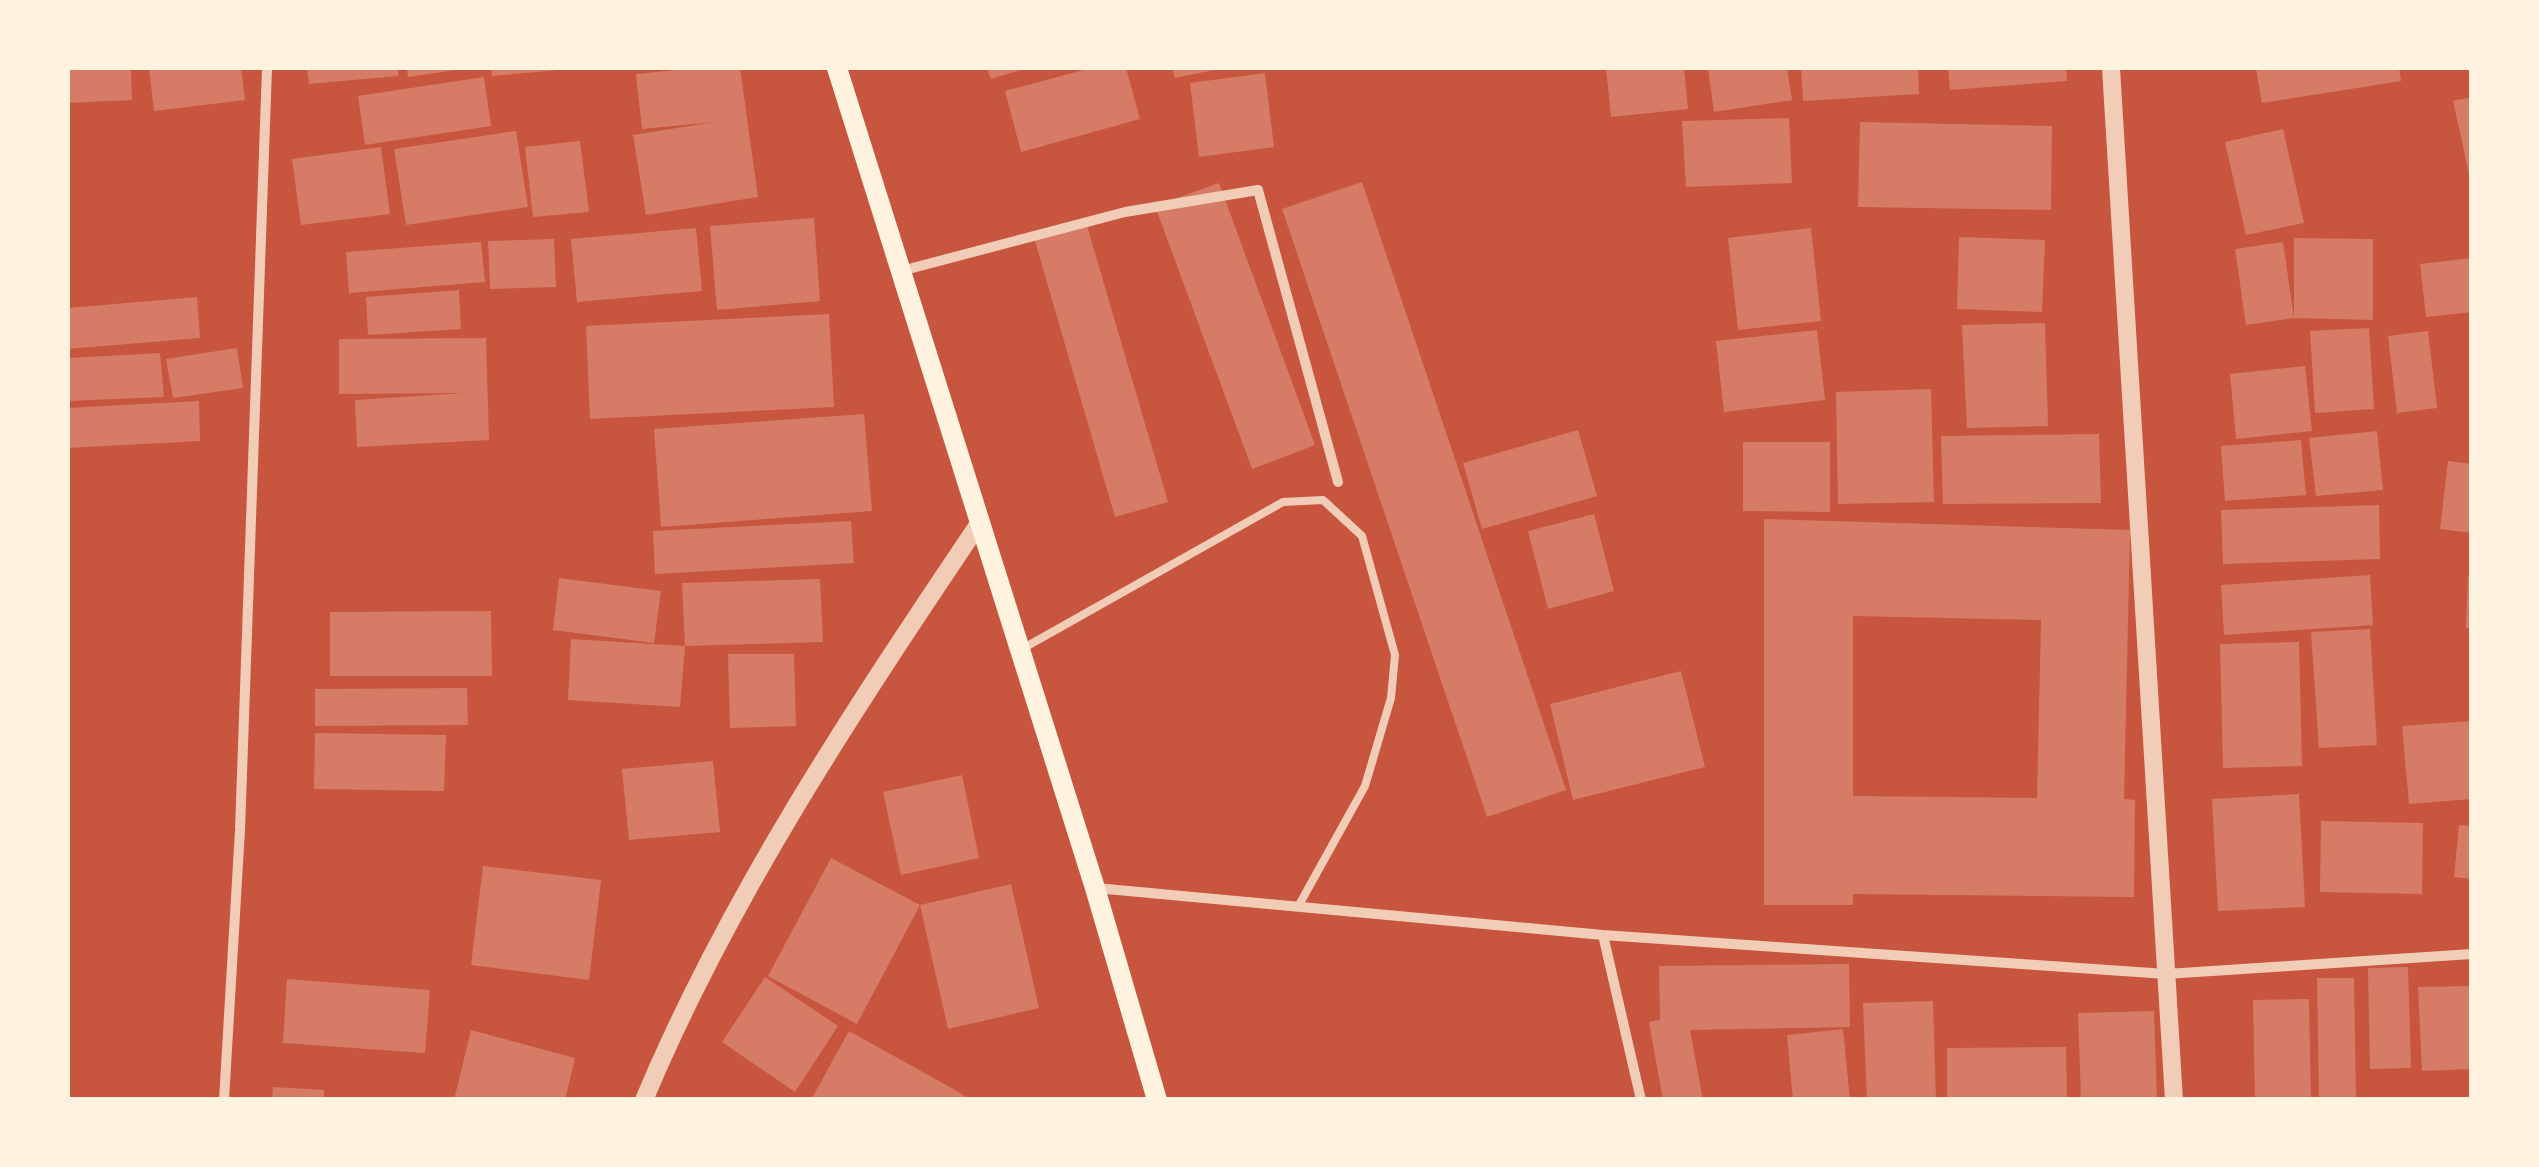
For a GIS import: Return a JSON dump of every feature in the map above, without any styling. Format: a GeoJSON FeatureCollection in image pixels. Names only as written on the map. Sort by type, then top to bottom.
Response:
{"type":"FeatureCollection","features":[{"type":"Feature","properties":{"kind":"main road"},"geometry":{"type":"LineString","coordinates":[[837,68],[1095,888],[1157,1100]]}},
{"type":"Feature","properties":{"kind":"street"},"geometry":{"type":"LineString","coordinates":[[224,1100],[240,830],[267,68]]}},
{"type":"Feature","properties":{"kind":"street"},"geometry":{"type":"LineString","coordinates":[[2111,68],[2174,1100]]}},
{"type":"Feature","properties":{"kind":"street"},"geometry":{"type":"LineString","coordinates":[[900,271],[1125,212],[1258,190],[1338,482]]}},
{"type":"Feature","properties":{"kind":"street"},"geometry":{"type":"LineString","coordinates":[[644,1100],[733,917],[850,716],[978,525]]}},
{"type":"Feature","properties":{"kind":"street"},"geometry":{"type":"LineString","coordinates":[[1095,888],[1603,935],[2166,974],[2472,954]]}},
{"type":"Feature","properties":{"kind":"street"},"geometry":{"type":"LineString","coordinates":[[1603,935],[1642,1100]]}},
{"type":"Feature","properties":{"kind":"lane"},"geometry":{"type":"LineString","coordinates":[[1018,651],[1283,502],[1323,500],[1362,536],[1396,655],[1392,698],[1365,786],[1298,905]]}},
{"type":"Feature","properties":{"kind":"building"},"geometry":{"type":"Polygon","coordinates":[[[68,68],[131,68],[132,100],[68,103],[68,68]]]}},
{"type":"Feature","properties":{"kind":"building"},"geometry":{"type":"Polygon","coordinates":[[[149,68],[241,68],[245,100],[154,111],[149,68]]]}},
{"type":"Feature","properties":{"kind":"building"},"geometry":{"type":"Polygon","coordinates":[[[307,68],[398,68],[398,76],[309,84],[307,68]]]}},
{"type":"Feature","properties":{"kind":"building"},"geometry":{"type":"Polygon","coordinates":[[[407,68],[456,68],[456,70],[408,77],[407,68]]]}},
{"type":"Feature","properties":{"kind":"building"},"geometry":{"type":"Polygon","coordinates":[[[491,68],[559,68],[559,70],[492,76],[491,68]]]}},
{"type":"Feature","properties":{"kind":"building"},"geometry":{"type":"Polygon","coordinates":[[[740,68],[758,197],[646,215],[633,135],[714,122],[642,129],[636,74],[740,68]]]}},
{"type":"Feature","properties":{"kind":"building"},"geometry":{"type":"Polygon","coordinates":[[[987,68],[1027,68],[991,79],[987,68]]]}},
{"type":"Feature","properties":{"kind":"building"},"geometry":{"type":"Polygon","coordinates":[[[1091,68],[1126,68],[1140,119],[1021,152],[1005,91],[1091,68]]]}},
{"type":"Feature","properties":{"kind":"building"},"geometry":{"type":"Polygon","coordinates":[[[1172,68],[1219,68],[1219,69],[1175,78],[1172,68]]]}},
{"type":"Feature","properties":{"kind":"building"},"geometry":{"type":"Polygon","coordinates":[[[1606,68],[1684,68],[1688,109],[1611,117],[1606,68]]]}},
{"type":"Feature","properties":{"kind":"building"},"geometry":{"type":"Polygon","coordinates":[[[1708,68],[1787,68],[1792,100],[1714,112],[1708,68]]]}},
{"type":"Feature","properties":{"kind":"building"},"geometry":{"type":"Polygon","coordinates":[[[1801,68],[1918,68],[1919,94],[1803,101],[1801,68]]]}},
{"type":"Feature","properties":{"kind":"building"},"geometry":{"type":"Polygon","coordinates":[[[1948,68],[2066,68],[2067,81],[1950,90],[1948,68]]]}},
{"type":"Feature","properties":{"kind":"building"},"geometry":{"type":"Polygon","coordinates":[[[2256,68],[2399,68],[2401,81],[2262,103],[2256,68]]]}},
{"type":"Feature","properties":{"kind":"building"},"geometry":{"type":"Polygon","coordinates":[[[1265,73],[1274,147],[1199,157],[1190,83],[1265,73]]]}},
{"type":"Feature","properties":{"kind":"building"},"geometry":{"type":"Polygon","coordinates":[[[484,77],[491,126],[365,145],[358,96],[484,77]]]}},
{"type":"Feature","properties":{"kind":"building"},"geometry":{"type":"Polygon","coordinates":[[[2472,97],[2472,178],[2470,178],[2453,101],[2472,97]]]}},
{"type":"Feature","properties":{"kind":"building"},"geometry":{"type":"Polygon","coordinates":[[[1789,118],[1792,183],[1686,187],[1682,121],[1789,118]]]}},
{"type":"Feature","properties":{"kind":"building"},"geometry":{"type":"Polygon","coordinates":[[[1860,122],[2052,126],[2051,210],[1858,207],[1860,122]]]}},
{"type":"Feature","properties":{"kind":"building"},"geometry":{"type":"Polygon","coordinates":[[[2283,129],[2304,223],[2246,235],[2225,142],[2283,129]]]}},
{"type":"Feature","properties":{"kind":"building"},"geometry":{"type":"Polygon","coordinates":[[[516,131],[528,207],[406,225],[394,149],[516,131]]]}},
{"type":"Feature","properties":{"kind":"building"},"geometry":{"type":"Polygon","coordinates":[[[580,141],[589,212],[533,217],[525,147],[580,141]]]}},
{"type":"Feature","properties":{"kind":"building"},"geometry":{"type":"Polygon","coordinates":[[[381,147],[390,214],[301,225],[292,159],[381,147]]]}},
{"type":"Feature","properties":{"kind":"building"},"geometry":{"type":"Polygon","coordinates":[[[1362,182],[1566,790],[1487,817],[1282,209],[1362,182]]]}},
{"type":"Feature","properties":{"kind":"building"},"geometry":{"type":"Polygon","coordinates":[[[1219,183],[1315,445],[1252,469],[1155,206],[1219,183]]]}},
{"type":"Feature","properties":{"kind":"building"},"geometry":{"type":"Polygon","coordinates":[[[814,218],[820,301],[717,310],[710,226],[814,218]]]}},
{"type":"Feature","properties":{"kind":"building"},"geometry":{"type":"Polygon","coordinates":[[[1085,219],[1168,502],[1115,517],[1033,234],[1085,219]]]}},
{"type":"Feature","properties":{"kind":"building"},"geometry":{"type":"Polygon","coordinates":[[[696,228],[702,291],[577,302],[571,239],[696,228]]]}},
{"type":"Feature","properties":{"kind":"building"},"geometry":{"type":"Polygon","coordinates":[[[1811,228],[1821,321],[1738,330],[1728,238],[1811,228]]]}},
{"type":"Feature","properties":{"kind":"building"},"geometry":{"type":"Polygon","coordinates":[[[1959,237],[2045,240],[2042,312],[1957,309],[1959,237]]]}},
{"type":"Feature","properties":{"kind":"building"},"geometry":{"type":"Polygon","coordinates":[[[2294,238],[2373,239],[2373,320],[2294,318],[2294,238]]]}},
{"type":"Feature","properties":{"kind":"building"},"geometry":{"type":"Polygon","coordinates":[[[554,239],[556,287],[490,289],[488,241],[554,239]]]}},
{"type":"Feature","properties":{"kind":"building"},"geometry":{"type":"Polygon","coordinates":[[[481,242],[485,282],[349,293],[346,252],[481,242]]]}},
{"type":"Feature","properties":{"kind":"building"},"geometry":{"type":"Polygon","coordinates":[[[2283,242],[2294,318],[2246,325],[2235,249],[2283,242]]]}},
{"type":"Feature","properties":{"kind":"building"},"geometry":{"type":"Polygon","coordinates":[[[2472,258],[2472,312],[2426,317],[2420,264],[2472,258]]]}},
{"type":"Feature","properties":{"kind":"building"},"geometry":{"type":"Polygon","coordinates":[[[459,290],[461,329],[368,335],[366,297],[459,290]]]}},
{"type":"Feature","properties":{"kind":"building"},"geometry":{"type":"Polygon","coordinates":[[[197,297],[200,338],[68,349],[68,308],[197,297]]]}},
{"type":"Feature","properties":{"kind":"building"},"geometry":{"type":"Polygon","coordinates":[[[829,314],[834,407],[590,419],[586,326],[829,314]]]}},
{"type":"Feature","properties":{"kind":"building"},"geometry":{"type":"Polygon","coordinates":[[[2045,323],[2048,426],[1967,428],[1962,325],[2045,323]]]}},
{"type":"Feature","properties":{"kind":"building"},"geometry":{"type":"Polygon","coordinates":[[[2369,328],[2374,409],[2315,413],[2310,331],[2369,328]]]}},
{"type":"Feature","properties":{"kind":"building"},"geometry":{"type":"Polygon","coordinates":[[[1817,330],[1825,400],[1724,412],[1716,341],[1817,330]]]}},
{"type":"Feature","properties":{"kind":"building"},"geometry":{"type":"Polygon","coordinates":[[[2428,331],[2437,408],[2397,413],[2388,336],[2428,331]]]}},
{"type":"Feature","properties":{"kind":"building"},"geometry":{"type":"Polygon","coordinates":[[[486,338],[489,440],[357,447],[355,400],[464,393],[339,394],[339,339],[486,338]]]}},
{"type":"Feature","properties":{"kind":"building"},"geometry":{"type":"Polygon","coordinates":[[[237,348],[243,388],[173,398],[166,359],[237,348]]]}},
{"type":"Feature","properties":{"kind":"building"},"geometry":{"type":"Polygon","coordinates":[[[160,353],[164,397],[68,401],[68,358],[160,353]]]}},
{"type":"Feature","properties":{"kind":"building"},"geometry":{"type":"Polygon","coordinates":[[[2305,366],[2312,431],[2236,439],[2230,374],[2305,366]]]}},
{"type":"Feature","properties":{"kind":"building"},"geometry":{"type":"Polygon","coordinates":[[[1931,389],[1934,502],[1838,504],[1836,392],[1931,389]]]}},
{"type":"Feature","properties":{"kind":"building"},"geometry":{"type":"Polygon","coordinates":[[[199,401],[200,441],[68,448],[68,408],[199,401]]]}},
{"type":"Feature","properties":{"kind":"building"},"geometry":{"type":"Polygon","coordinates":[[[864,414],[872,511],[661,527],[654,429],[864,414]]]}},
{"type":"Feature","properties":{"kind":"building"},"geometry":{"type":"Polygon","coordinates":[[[1578,430],[1597,496],[1482,529],[1463,463],[1578,430]]]}},
{"type":"Feature","properties":{"kind":"building"},"geometry":{"type":"Polygon","coordinates":[[[2377,431],[2383,490],[2316,496],[2309,438],[2377,431]]]}},
{"type":"Feature","properties":{"kind":"building"},"geometry":{"type":"Polygon","coordinates":[[[2099,434],[2101,503],[1943,504],[1941,436],[2099,434]]]}},
{"type":"Feature","properties":{"kind":"building"},"geometry":{"type":"Polygon","coordinates":[[[2301,440],[2306,495],[2225,501],[2221,446],[2301,440]]]}},
{"type":"Feature","properties":{"kind":"building"},"geometry":{"type":"Polygon","coordinates":[[[1743,442],[1830,442],[1830,512],[1743,511],[1743,442]]]}},
{"type":"Feature","properties":{"kind":"building"},"geometry":{"type":"Polygon","coordinates":[[[2448,461],[2472,464],[2472,533],[2440,529],[2448,461]]]}},
{"type":"Feature","properties":{"kind":"building"},"geometry":{"type":"Polygon","coordinates":[[[2379,505],[2380,559],[2223,564],[2221,510],[2379,505]]]}},
{"type":"Feature","properties":{"kind":"building"},"geometry":{"type":"Polygon","coordinates":[[[1594,514],[1614,591],[1548,609],[1528,531],[1594,514]]]}},
{"type":"Feature","properties":{"kind":"building"},"geometry":{"type":"Polygon","coordinates":[[[1764,519],[2130,530],[2124,799],[2135,800],[2134,897],[1853,894],[1853,905],[1764,905],[1764,519]],[[1853,616],[1853,796],[2037,798],[2041,620],[1853,616]]]}},
{"type":"Feature","properties":{"kind":"building"},"geometry":{"type":"Polygon","coordinates":[[[851,521],[854,563],[655,574],[653,531],[851,521]]]}},
{"type":"Feature","properties":{"kind":"building"},"geometry":{"type":"Polygon","coordinates":[[[2370,575],[2373,625],[2224,635],[2221,585],[2370,575]]]}},
{"type":"Feature","properties":{"kind":"building"},"geometry":{"type":"Polygon","coordinates":[[[2468,576],[2472,576],[2472,628],[2466,628],[2468,576]]]}},
{"type":"Feature","properties":{"kind":"building"},"geometry":{"type":"Polygon","coordinates":[[[559,578],[661,591],[654,643],[553,630],[559,578]]]}},
{"type":"Feature","properties":{"kind":"building"},"geometry":{"type":"Polygon","coordinates":[[[820,579],[823,642],[685,646],[682,583],[820,579]]]}},
{"type":"Feature","properties":{"kind":"building"},"geometry":{"type":"Polygon","coordinates":[[[491,611],[492,676],[330,676],[330,612],[491,611]]]}},
{"type":"Feature","properties":{"kind":"building"},"geometry":{"type":"Polygon","coordinates":[[[2370,629],[2377,745],[2319,748],[2311,632],[2370,629]]]}},
{"type":"Feature","properties":{"kind":"building"},"geometry":{"type":"Polygon","coordinates":[[[571,639],[685,646],[680,707],[568,700],[571,639]]]}},
{"type":"Feature","properties":{"kind":"building"},"geometry":{"type":"Polygon","coordinates":[[[2299,642],[2302,766],[2223,768],[2220,644],[2299,642]]]}},
{"type":"Feature","properties":{"kind":"building"},"geometry":{"type":"Polygon","coordinates":[[[728,654],[794,654],[796,726],[730,728],[728,654]]]}},
{"type":"Feature","properties":{"kind":"building"},"geometry":{"type":"Polygon","coordinates":[[[1681,671],[1705,767],[1573,800],[1550,704],[1681,671]]]}},
{"type":"Feature","properties":{"kind":"building"},"geometry":{"type":"Polygon","coordinates":[[[467,688],[468,725],[315,726],[315,689],[467,688]]]}},
{"type":"Feature","properties":{"kind":"building"},"geometry":{"type":"Polygon","coordinates":[[[2472,721],[2472,799],[2409,804],[2402,726],[2472,721]]]}},
{"type":"Feature","properties":{"kind":"building"},"geometry":{"type":"Polygon","coordinates":[[[315,733],[446,735],[444,791],[314,789],[315,733]]]}},
{"type":"Feature","properties":{"kind":"building"},"geometry":{"type":"Polygon","coordinates":[[[713,761],[720,832],[629,840],[622,769],[713,761]]]}},
{"type":"Feature","properties":{"kind":"building"},"geometry":{"type":"Polygon","coordinates":[[[962,775],[979,858],[901,875],[883,792],[962,775]]]}},
{"type":"Feature","properties":{"kind":"building"},"geometry":{"type":"Polygon","coordinates":[[[2299,794],[2305,907],[2218,911],[2212,799],[2299,794]]]}},
{"type":"Feature","properties":{"kind":"building"},"geometry":{"type":"Polygon","coordinates":[[[2321,821],[2423,823],[2422,894],[2320,892],[2321,821]]]}},
{"type":"Feature","properties":{"kind":"building"},"geometry":{"type":"Polygon","coordinates":[[[2459,825],[2472,826],[2472,879],[2454,877],[2459,825]]]}},
{"type":"Feature","properties":{"kind":"building"},"geometry":{"type":"Polygon","coordinates":[[[831,858],[920,905],[857,1024],[768,976],[831,858]]]}},
{"type":"Feature","properties":{"kind":"building"},"geometry":{"type":"Polygon","coordinates":[[[483,866],[601,880],[589,980],[471,965],[483,866]]]}},
{"type":"Feature","properties":{"kind":"building"},"geometry":{"type":"Polygon","coordinates":[[[1011,884],[1039,1008],[948,1029],[920,905],[1011,884]]]}},
{"type":"Feature","properties":{"kind":"building"},"geometry":{"type":"Polygon","coordinates":[[[1849,964],[1850,1027],[1690,1030],[1703,1100],[1663,1100],[1649,1022],[1660,1020],[1659,966],[1849,964]]]}},
{"type":"Feature","properties":{"kind":"building"},"geometry":{"type":"Polygon","coordinates":[[[2408,967],[2411,1068],[2370,1069],[2368,968],[2408,967]]]}},
{"type":"Feature","properties":{"kind":"building"},"geometry":{"type":"Polygon","coordinates":[[[765,977],[838,1026],[795,1092],[722,1042],[765,977]]]}},
{"type":"Feature","properties":{"kind":"building"},"geometry":{"type":"Polygon","coordinates":[[[2317,978],[2354,978],[2356,1100],[2319,1100],[2317,978]]]}},
{"type":"Feature","properties":{"kind":"building"},"geometry":{"type":"Polygon","coordinates":[[[287,979],[430,990],[425,1053],[283,1043],[287,979]]]}},
{"type":"Feature","properties":{"kind":"building"},"geometry":{"type":"Polygon","coordinates":[[[2472,986],[2472,1069],[2422,1071],[2418,987],[2472,986]]]}},
{"type":"Feature","properties":{"kind":"building"},"geometry":{"type":"Polygon","coordinates":[[[2309,999],[2311,1100],[2255,1100],[2253,1000],[2309,999]]]}},
{"type":"Feature","properties":{"kind":"building"},"geometry":{"type":"Polygon","coordinates":[[[1933,1001],[1936,1100],[1867,1100],[1863,1003],[1933,1001]]]}},
{"type":"Feature","properties":{"kind":"building"},"geometry":{"type":"Polygon","coordinates":[[[2154,1011],[2157,1100],[2081,1100],[2078,1013],[2154,1011]]]}},
{"type":"Feature","properties":{"kind":"building"},"geometry":{"type":"Polygon","coordinates":[[[1843,1029],[1850,1100],[1793,1100],[1787,1035],[1843,1029]]]}},
{"type":"Feature","properties":{"kind":"building"},"geometry":{"type":"Polygon","coordinates":[[[471,1030],[575,1058],[565,1100],[454,1100],[471,1030]]]}},
{"type":"Feature","properties":{"kind":"building"},"geometry":{"type":"Polygon","coordinates":[[[849,1031],[955,1090],[971,1100],[814,1100],[849,1031]]]}},
{"type":"Feature","properties":{"kind":"building"},"geometry":{"type":"Polygon","coordinates":[[[2066,1047],[2067,1100],[1947,1100],[1947,1048],[2066,1047]]]}},
{"type":"Feature","properties":{"kind":"building"},"geometry":{"type":"Polygon","coordinates":[[[273,1087],[324,1090],[324,1100],[272,1100],[273,1087]]]}}]}
